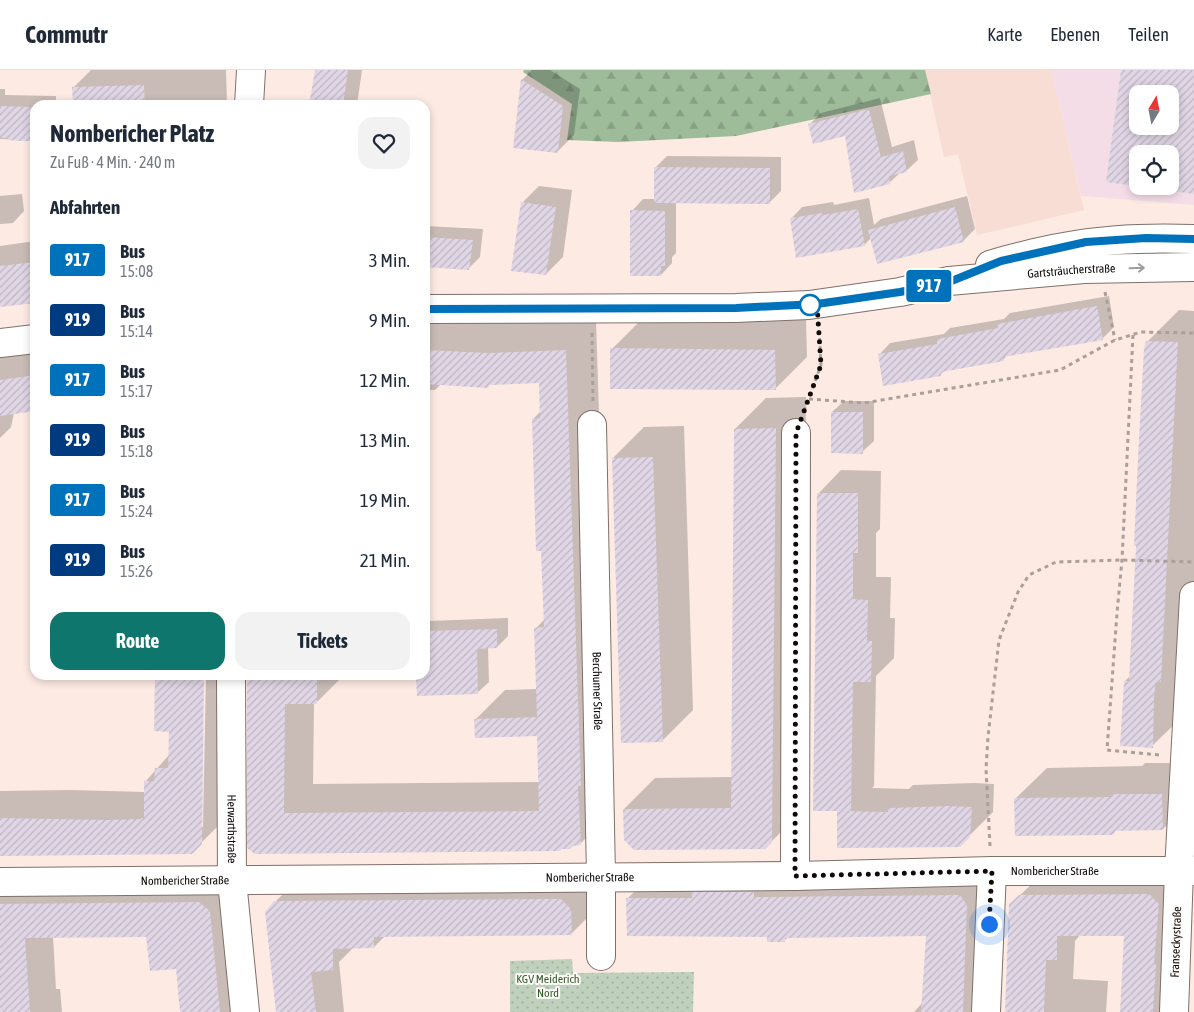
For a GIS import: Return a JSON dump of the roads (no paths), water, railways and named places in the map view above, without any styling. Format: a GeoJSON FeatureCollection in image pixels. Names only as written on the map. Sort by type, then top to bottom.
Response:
{"type":"FeatureCollection","features":[{"type":"Feature","properties":{"kind":"street"},"geometry":{"type":"LineString","coordinates":[[248,100],[251,70]]}},
{"type":"Feature","properties":{"kind":"street","name":"Gartsträucherstraße"},"geometry":{"type":"LineString","coordinates":[[949,282],[1001,261],[1086,242],[1146,238],[1194,239]]}},
{"type":"Feature","properties":{"kind":"street","name":"Gartsträucherstraße"},"geometry":{"type":"LineString","coordinates":[[430,309],[591,310],[736,308],[817,304],[900,292],[949,282],[1101,269],[1194,267]]}},
{"type":"Feature","properties":{"kind":"street"},"geometry":{"type":"LineString","coordinates":[[0,343],[30,340]]}},
{"type":"Feature","properties":{"kind":"street","name":"Berchumer Straße"},"geometry":{"type":"LineString","coordinates":[[592,426],[601,956]]}},
{"type":"Feature","properties":{"kind":"street"},"geometry":{"type":"LineString","coordinates":[[795,876],[796,433]]}},
{"type":"Feature","properties":{"kind":"street","name":"Franseckystraße"},"geometry":{"type":"LineString","coordinates":[[1174,1012],[1187,871],[1186,756],[1194,596]]}},
{"type":"Feature","properties":{"kind":"street","name":"Herwarthstraße"},"geometry":{"type":"LineString","coordinates":[[231,680],[232,881],[245,1012]]}},
{"type":"Feature","properties":{"kind":"street"},"geometry":{"type":"LineString","coordinates":[[986,1012],[992,871]]}},
{"type":"Feature","properties":{"kind":"street","name":"Nombericher Straße"},"geometry":{"type":"LineString","coordinates":[[0,882],[795,876],[992,871],[1187,871]]}},
{"type":"Feature","properties":{"kind":"park label","name":"KGV Meiderich Nord"},"geometry":{"type":"Point","coordinates":[548,986]}}]}
